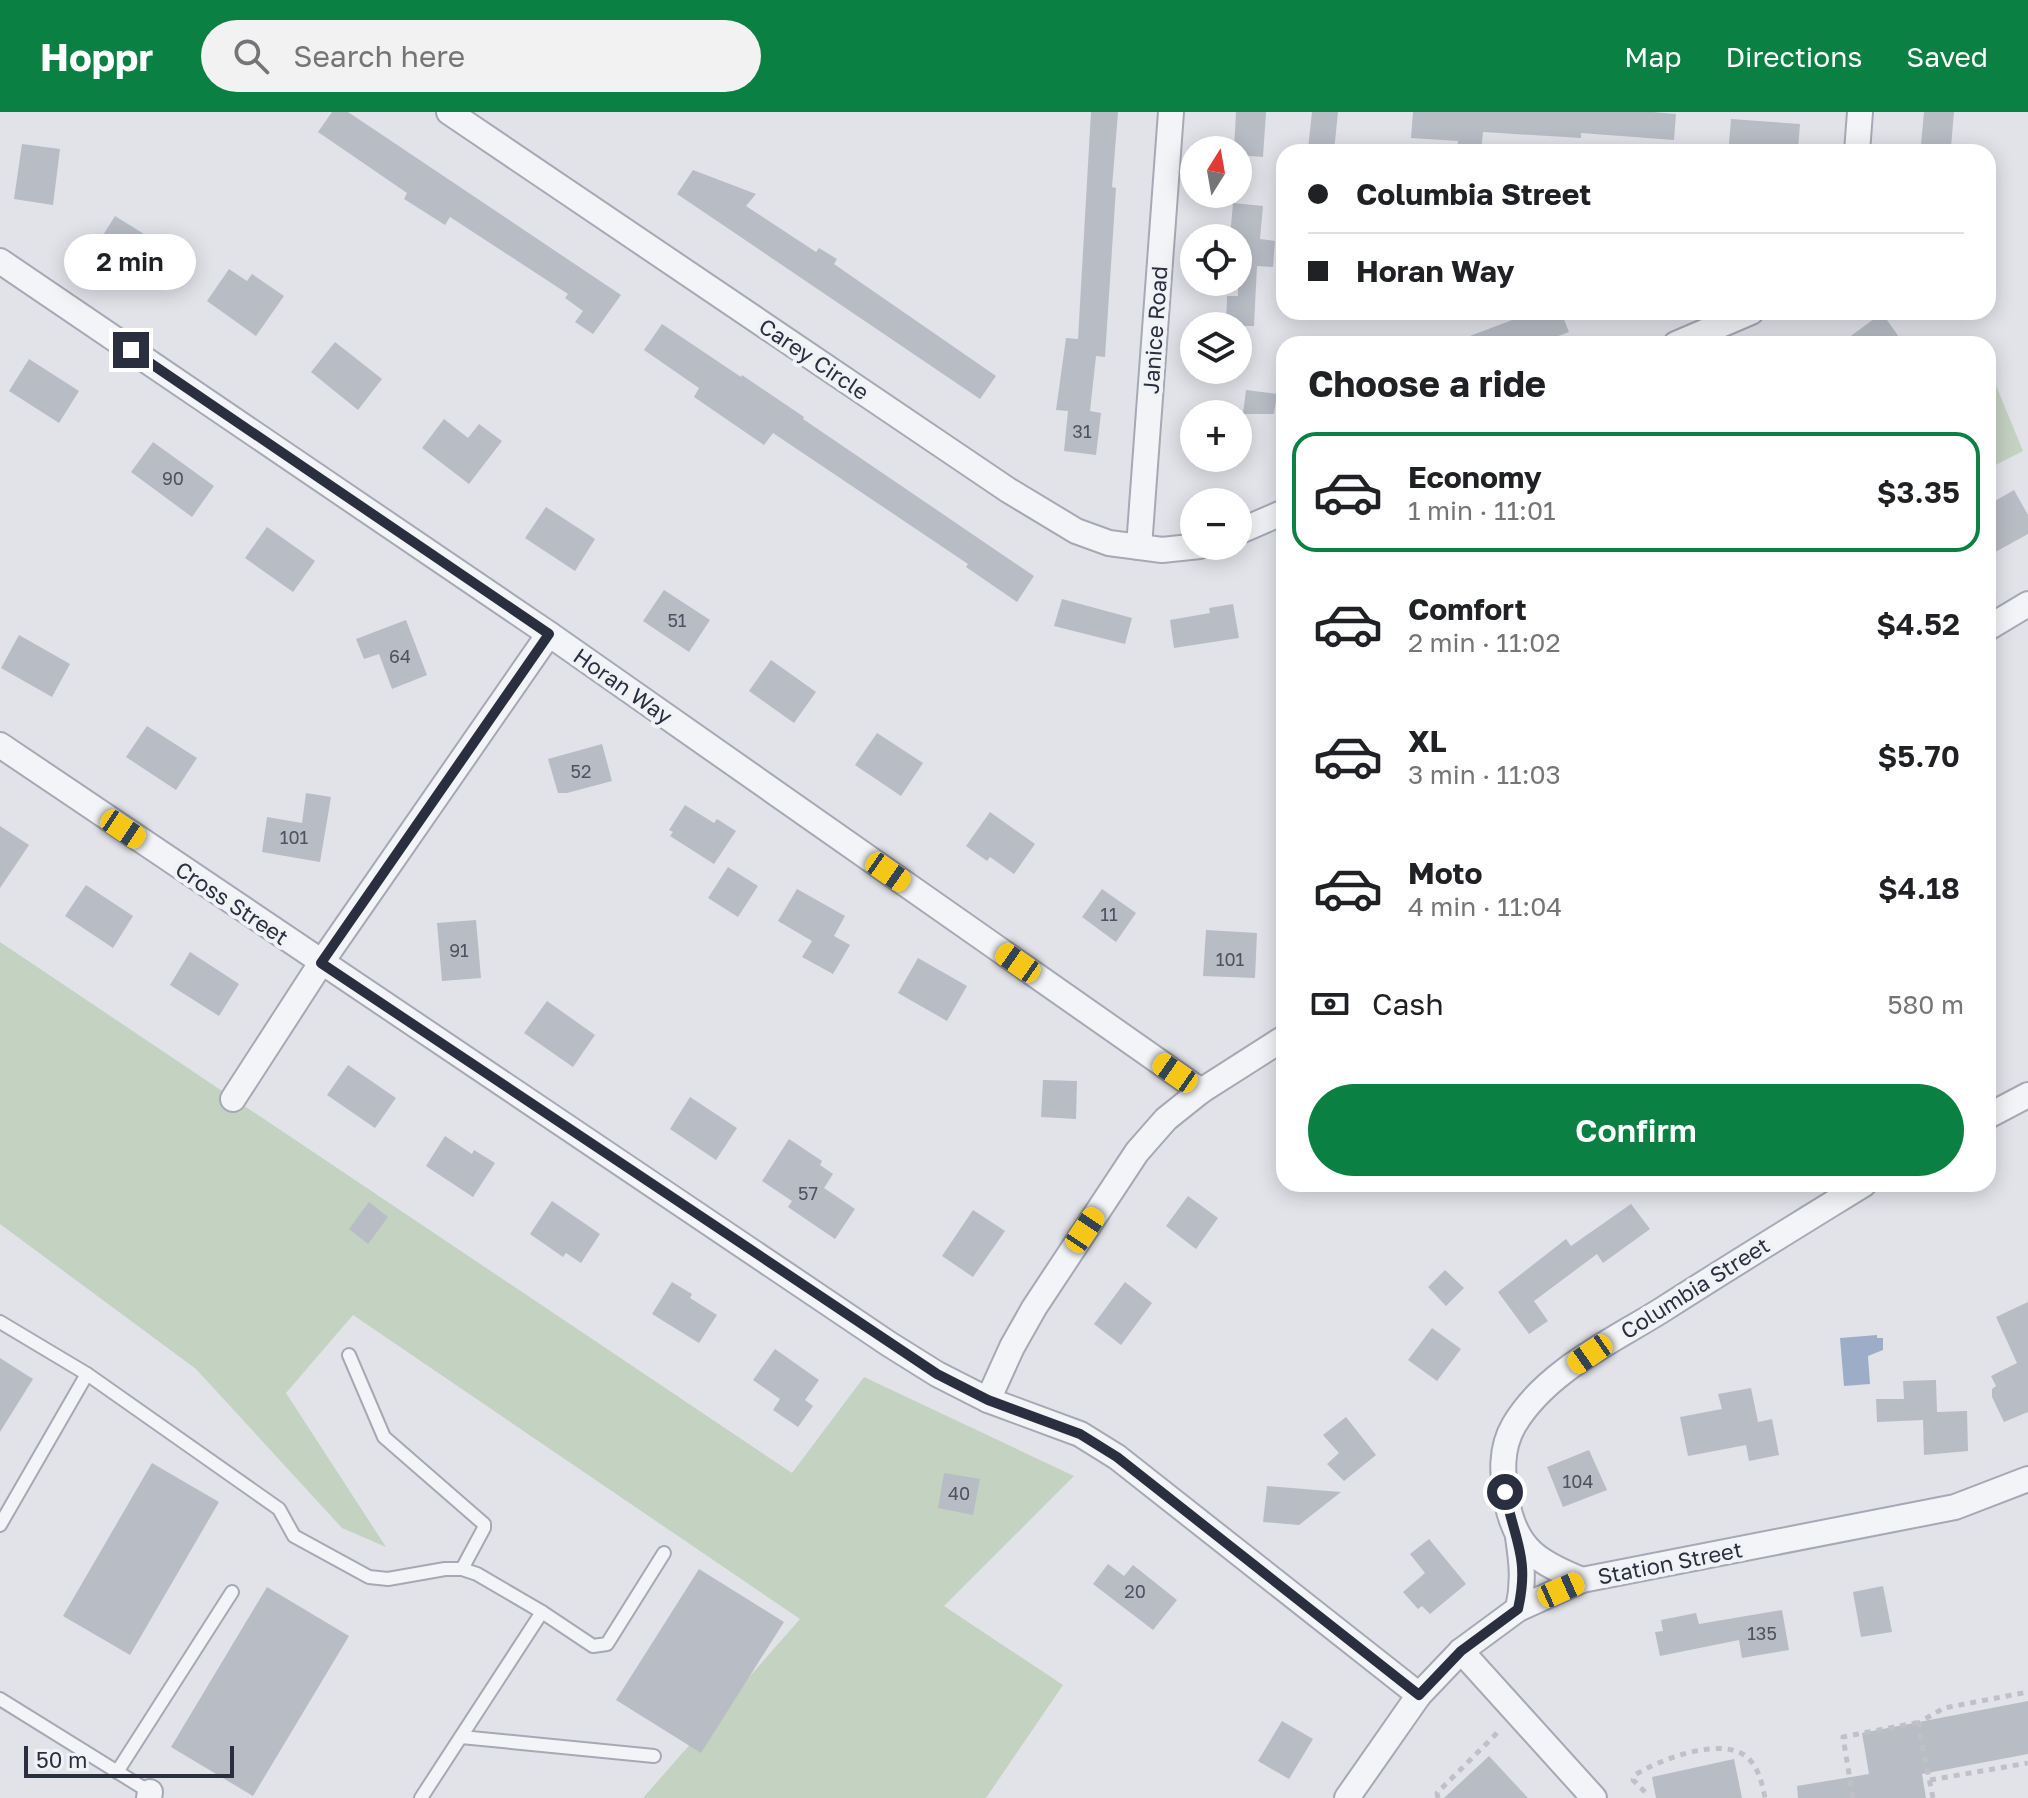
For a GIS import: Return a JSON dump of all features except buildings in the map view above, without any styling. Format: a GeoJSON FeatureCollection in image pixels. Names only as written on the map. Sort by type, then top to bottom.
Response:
{"type":"FeatureCollection","features":[{"type":"Feature","properties":{"kind":"street","name":"Carey Circle"},"geometry":{"type":"LineString","coordinates":[[449,112],[1008,490],[1076,531],[1109,543],[1162,550],[1180,548]]}},
{"type":"Feature","properties":{"kind":"street","name":"Janice Road"},"geometry":{"type":"LineString","coordinates":[[1139,547],[1171,112]]}},
{"type":"Feature","properties":{"kind":"street"},"geometry":{"type":"LineString","coordinates":[[1858,144],[1860,112]]}},
{"type":"Feature","properties":{"kind":"street","name":"Horan Way"},"geometry":{"type":"LineString","coordinates":[[0,261],[549,634],[1201,1091]]}},
{"type":"Feature","properties":{"kind":"street"},"geometry":{"type":"LineString","coordinates":[[1695,336],[1732,320]]}},
{"type":"Feature","properties":{"kind":"street"},"geometry":{"type":"LineString","coordinates":[[1252,526],[1276,515]]}},
{"type":"Feature","properties":{"kind":"street"},"geometry":{"type":"LineString","coordinates":[[1996,623],[2028,604]]}},
{"type":"Feature","properties":{"kind":"street"},"geometry":{"type":"LineString","coordinates":[[233,1099],[321,963],[549,634]]}},
{"type":"Feature","properties":{"kind":"street","name":"Cross Street"},"geometry":{"type":"LineString","coordinates":[[0,745],[889,1344],[937,1374],[988,1400],[1080,1434],[1117,1457],[1419,1695]]}},
{"type":"Feature","properties":{"kind":"street"},"geometry":{"type":"LineString","coordinates":[[988,1400],[1034,1308],[1137,1152],[1166,1119],[1201,1091],[1276,1043]]}},
{"type":"Feature","properties":{"kind":"street"},"geometry":{"type":"LineString","coordinates":[[1996,1112],[2028,1095]]}},
{"type":"Feature","properties":{"kind":"street","name":"Columbia Street"},"geometry":{"type":"LineString","coordinates":[[1518,1609],[1523,1570],[1518,1534],[1508,1510],[1502,1475],[1504,1452],[1512,1428],[1540,1393],[1609,1341],[1851,1192]]}},
{"type":"Feature","properties":{"kind":"street","name":"Station Street"},"geometry":{"type":"LineString","coordinates":[[1347,1798],[1419,1695],[1461,1651],[1518,1609],[1582,1580],[1955,1507],[2028,1479]]}},
{"type":"Feature","properties":{"kind":"street","name":"Columbia Street"},"geometry":{"type":"LineString","coordinates":[[1518,1534],[1545,1565],[1582,1580]]}},
{"type":"Feature","properties":{"kind":"street"},"geometry":{"type":"LineString","coordinates":[[1461,1651],[1594,1798]]}},
{"type":"Feature","properties":{"kind":"lane"},"geometry":{"type":"LineString","coordinates":[[0,1322],[87,1374],[279,1509],[294,1536],[369,1577],[388,1579],[462,1569],[477,1574],[542,1612],[593,1646],[607,1644],[664,1553]]}},
{"type":"Feature","properties":{"kind":"lane"},"geometry":{"type":"LineString","coordinates":[[349,1355],[384,1437],[484,1524],[462,1569]]}},
{"type":"Feature","properties":{"kind":"lane"},"geometry":{"type":"LineString","coordinates":[[0,1525],[5,1504],[87,1374]]}},
{"type":"Feature","properties":{"kind":"lane"},"geometry":{"type":"LineString","coordinates":[[117,1772],[232,1592]]}},
{"type":"Feature","properties":{"kind":"lane"},"geometry":{"type":"LineString","coordinates":[[421,1798],[542,1612]]}},
{"type":"Feature","properties":{"kind":"lane"},"geometry":{"type":"LineString","coordinates":[[0,1699],[153,1796]]}},
{"type":"Feature","properties":{"kind":"lane"},"geometry":{"type":"LineString","coordinates":[[461,1737],[654,1756]]}},
{"type":"Feature","properties":{"kind":"path"},"geometry":{"type":"LineString","coordinates":[[1853,1798],[1843,1737],[1920,1722],[1944,1708],[2028,1692]]}},
{"type":"Feature","properties":{"kind":"path"},"geometry":{"type":"LineString","coordinates":[[1920,1722],[1933,1798]]}},
{"type":"Feature","properties":{"kind":"path"},"geometry":{"type":"LineString","coordinates":[[1438,1798],[1437,1793],[1498,1732]]}},
{"type":"Feature","properties":{"kind":"path"},"geometry":{"type":"LineString","coordinates":[[1645,1792],[1633,1780],[1647,1767],[1679,1755],[1722,1748],[1739,1752],[1749,1759],[1760,1774],[1765,1798]]}},
{"type":"Feature","properties":{"kind":"path"},"geometry":{"type":"LineString","coordinates":[[1930,1780],[2028,1763]]}},
{"type":"Feature","properties":{"kind":"green space"},"geometry":{"type":"Polygon","coordinates":[[[1996,386],[2023,451],[1996,465],[1996,386]]]}},
{"type":"Feature","properties":{"kind":"green space"},"geometry":{"type":"Polygon","coordinates":[[[0,942],[792,1473],[864,1377],[1074,1476],[944,1606],[1063,1685],[986,1798],[643,1798],[800,1619],[353,1315],[286,1393],[386,1547],[342,1528],[196,1369],[0,1224],[0,942]]]}},
{"type":"Feature","properties":{"kind":"water"},"geometry":{"type":"Polygon","coordinates":[[[1877,1335],[1877,1338],[1883,1338],[1883,1350],[1868,1356],[1870,1384],[1844,1386],[1840,1338],[1877,1335]]]}},
{"type":"Feature","properties":{"kind":"route"},"geometry":{"type":"LineString","coordinates":[[131,350],[549,634],[321,963],[937,1374],[988,1400],[1080,1434],[1117,1457],[1419,1695],[1461,1651],[1518,1609],[1523,1570],[1518,1534],[1508,1510],[1505,1492]]}}]}
